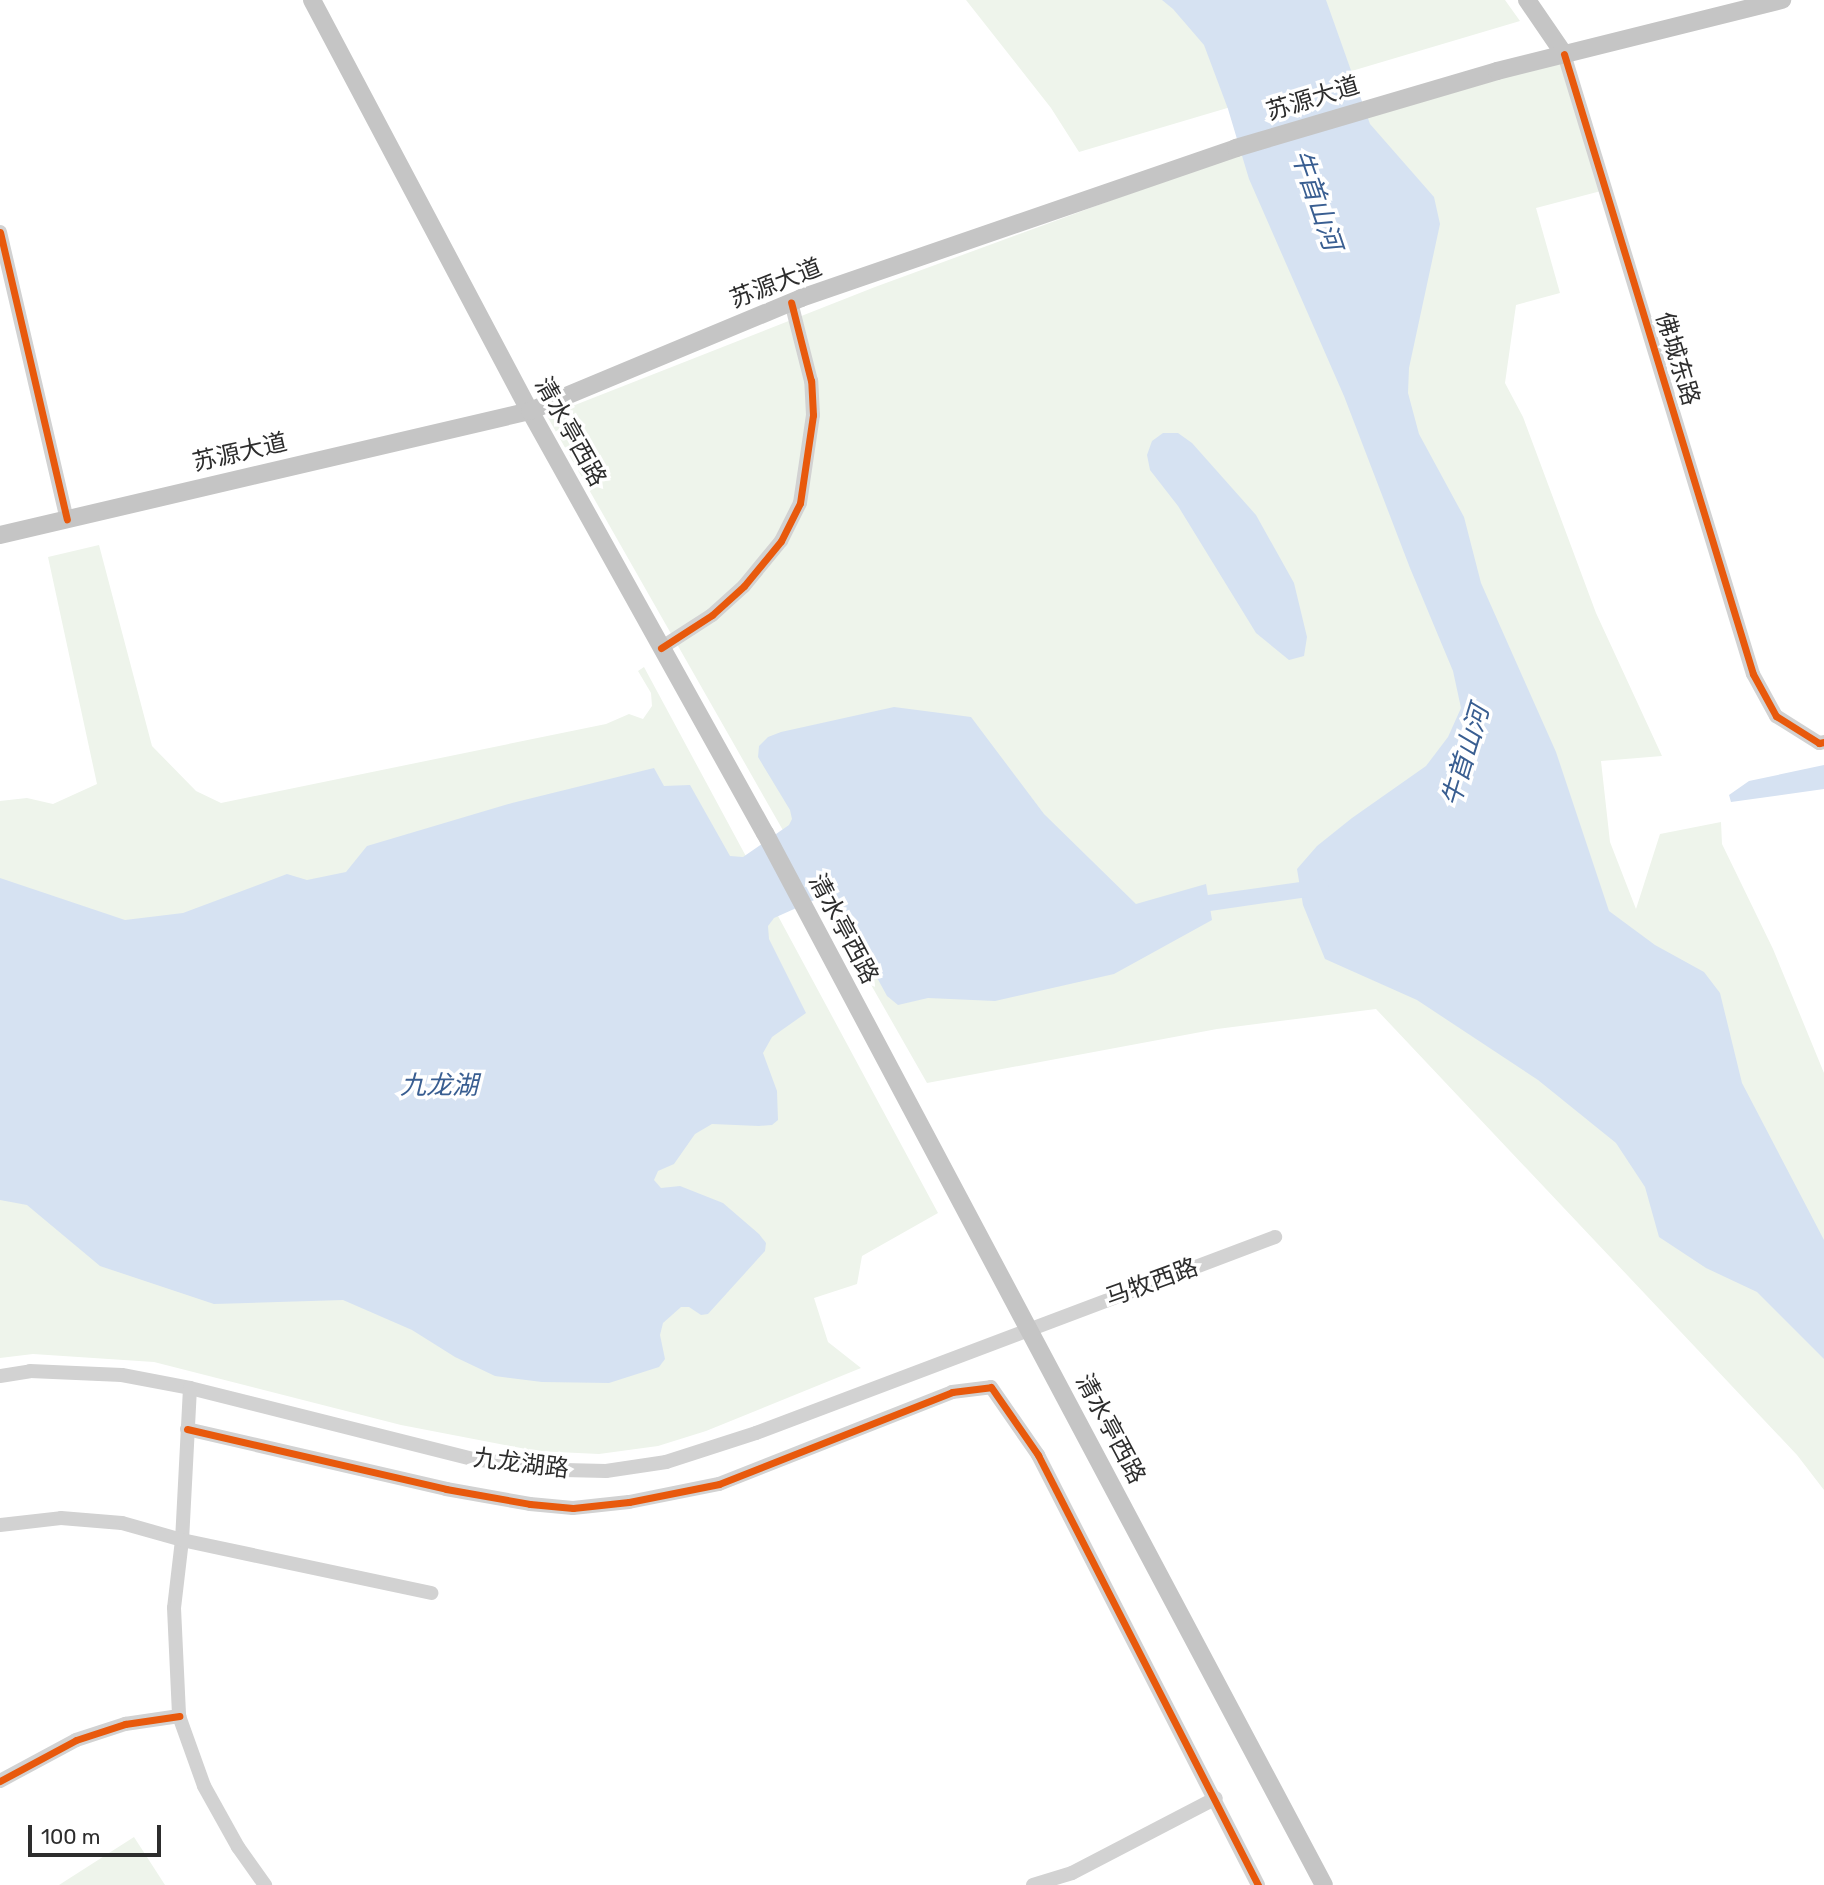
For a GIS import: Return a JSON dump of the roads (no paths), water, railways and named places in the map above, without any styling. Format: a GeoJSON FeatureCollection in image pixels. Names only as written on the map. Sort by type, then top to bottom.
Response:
{"type":"FeatureCollection","features":[{"type":"Feature","properties":{"kind":"main road","name":"清水亭西路"},"geometry":{"type":"LineString","coordinates":[[312,0],[530,411],[765,833],[1324,1885]]}},
{"type":"Feature","properties":{"kind":"main road"},"geometry":{"type":"LineString","coordinates":[[1527,0],[1564,54]]}},
{"type":"Feature","properties":{"kind":"main road","name":"苏源大道"},"geometry":{"type":"LineString","coordinates":[[0,535],[530,411],[791,302],[1236,148],[1370,107],[1564,54],[1782,0]]}},
{"type":"Feature","properties":{"kind":"street","name":"佛城东路"},"geometry":{"type":"LineString","coordinates":[[1564,54],[1753,674],[1776,716],[1819,743],[1824,742]]}},
{"type":"Feature","properties":{"kind":"street"},"geometry":{"type":"LineString","coordinates":[[0,232],[67,519]]}},
{"type":"Feature","properties":{"kind":"street"},"geometry":{"type":"LineString","coordinates":[[662,648],[712,615],[744,586],[781,541],[800,503],[813,415],[806,358],[791,302]]}},
{"type":"Feature","properties":{"kind":"street","name":"马牧西路"},"geometry":{"type":"LineString","coordinates":[[1028,1328],[1275,1237]]}},
{"type":"Feature","properties":{"kind":"street","name":"九龙湖路"},"geometry":{"type":"LineString","coordinates":[[0,1376],[30,1371],[122,1375],[190,1388],[471,1459],[564,1471],[606,1471],[666,1462],[756,1433],[1028,1328]]}},
{"type":"Feature","properties":{"kind":"street"},"geometry":{"type":"LineString","coordinates":[[187,1429],[446,1489],[530,1504],[573,1508],[629,1502],[719,1484],[952,1392],[991,1387],[1038,1455],[1216,1798],[1258,1885]]}},
{"type":"Feature","properties":{"kind":"street"},"geometry":{"type":"LineString","coordinates":[[190,1388],[182,1540],[174,1608],[179,1716],[204,1786],[239,1847],[265,1885]]}},
{"type":"Feature","properties":{"kind":"street"},"geometry":{"type":"LineString","coordinates":[[0,1525],[61,1518],[122,1523],[182,1540],[430,1593]]}},
{"type":"Feature","properties":{"kind":"street"},"geometry":{"type":"LineString","coordinates":[[0,1781],[76,1740],[124,1724],[179,1716]]}},
{"type":"Feature","properties":{"kind":"street"},"geometry":{"type":"LineString","coordinates":[[1033,1885],[1072,1873],[1216,1798]]}},
{"type":"Feature","properties":{"kind":"water","name":"牛首山河"},"geometry":{"type":"Polygon","coordinates":[[[1162,0],[1326,0],[1370,124],[1434,197],[1440,224],[1409,368],[1408,393],[1419,434],[1464,517],[1481,583],[1556,752],[1609,911],[1655,945],[1704,972],[1720,993],[1742,1083],[1824,1240],[1824,1359],[1757,1292],[1706,1268],[1659,1237],[1645,1187],[1616,1143],[1538,1080],[1417,1000],[1325,959],[1303,905],[1297,869],[1317,846],[1352,818],[1426,766],[1448,737],[1461,708],[1453,671],[1344,396],[1249,179],[1228,109],[1204,45],[1162,0]]]}},
{"type":"Feature","properties":{"kind":"water"},"geometry":{"type":"Polygon","coordinates":[[[1163,433],[1178,433],[1192,443],[1256,515],[1294,583],[1307,637],[1304,656],[1289,660],[1256,633],[1178,506],[1150,470],[1147,455],[1152,441],[1163,433]]]}},
{"type":"Feature","properties":{"kind":"water","name":"九龙湖"},"geometry":{"type":"Polygon","coordinates":[[[894,707],[971,717],[1044,814],[1136,904],[1206,884],[1212,920],[1114,974],[995,1001],[928,998],[898,1005],[887,996],[833,897],[821,897],[774,918],[768,926],[769,939],[806,1013],[772,1037],[763,1053],[777,1091],[778,1120],[772,1125],[759,1126],[712,1124],[695,1134],[674,1164],[658,1171],[654,1180],[661,1188],[680,1186],[723,1203],[759,1234],[766,1243],[765,1251],[708,1314],[701,1315],[689,1307],[681,1307],[663,1323],[660,1335],[665,1359],[659,1367],[609,1383],[542,1382],[495,1376],[455,1357],[412,1330],[343,1300],[214,1304],[100,1266],[27,1205],[0,1200],[0,878],[125,920],[183,913],[287,874],[307,880],[346,872],[367,846],[512,803],[654,768],[664,786],[690,785],[730,856],[743,857],[789,825],[792,819],[790,810],[758,757],[759,746],[768,737],[894,707]]]}},
{"type":"Feature","properties":{"kind":"water"},"geometry":{"type":"Polygon","coordinates":[[[1824,765],[1824,789],[1731,802],[1729,795],[1749,781],[1824,765]]]}},
{"type":"Feature","properties":{"kind":"waterway"},"geometry":{"type":"LineString","coordinates":[[1209,903],[1321,887]]}}]}
